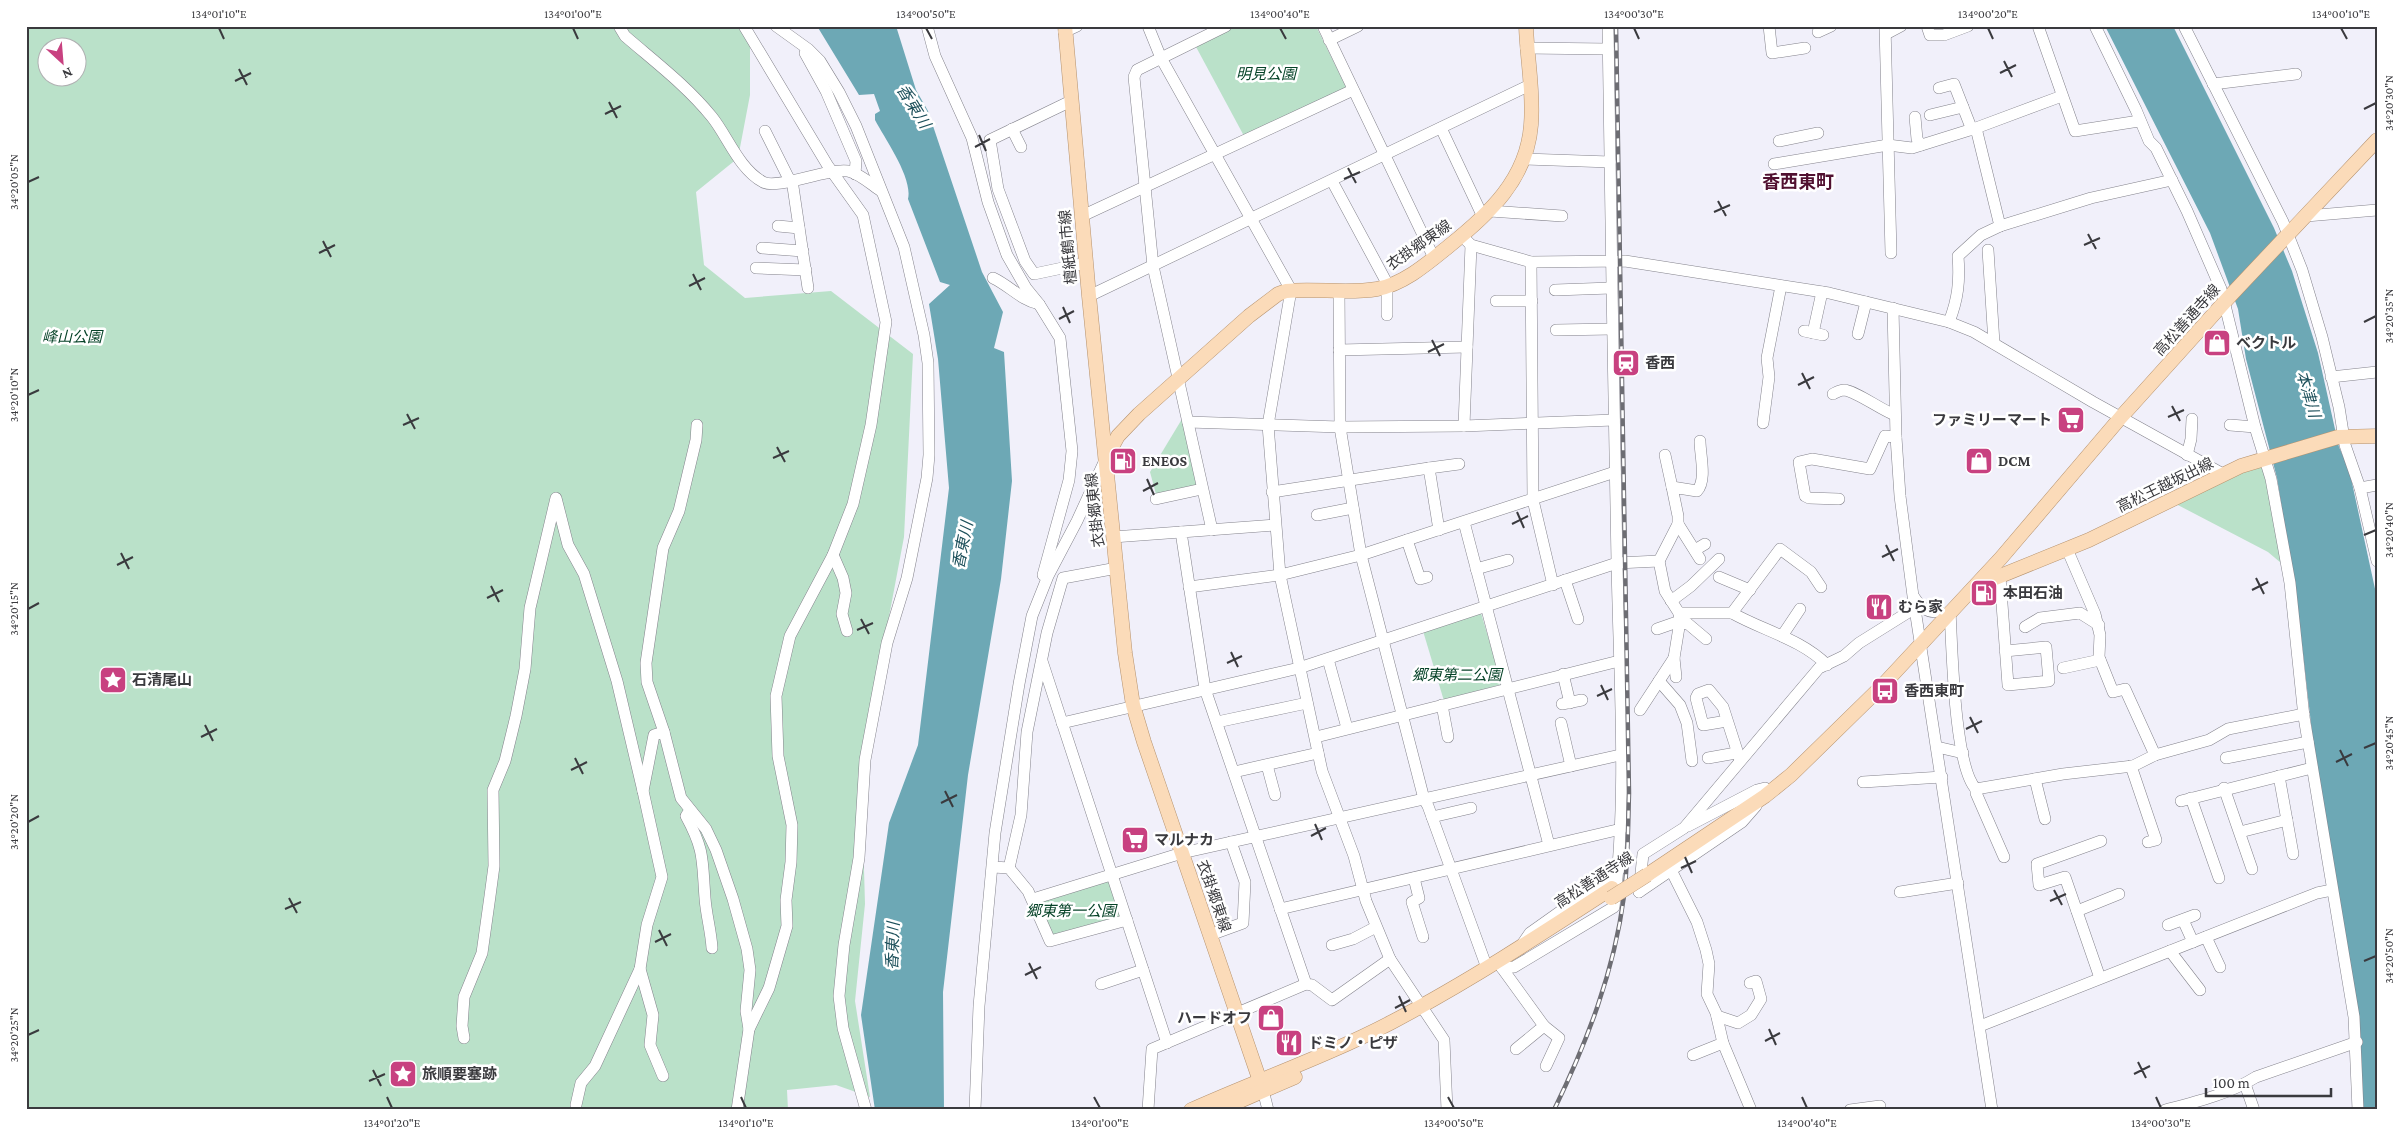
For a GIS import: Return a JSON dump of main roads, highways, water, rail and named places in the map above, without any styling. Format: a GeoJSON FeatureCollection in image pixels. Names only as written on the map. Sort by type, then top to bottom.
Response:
{"type":"FeatureCollection","features":[{"type":"Feature","properties":{"kind":"main road","name":"衣掛郷東線"},"geometry":{"type":"LineString","coordinates":[[1262,1084],[1133,705],[1113,537],[1106,458],[1118,436],[1139,414],[1278,294],[1291,290],[1377,289],[1405,278],[1434,258],[1466,240],[1512,184],[1525,158],[1531,125],[1526,26]]}},
{"type":"Feature","properties":{"kind":"main road","name":"檀紙鶴市線"},"geometry":{"type":"LineString","coordinates":[[1067,28],[1071,101],[1106,458]]}},
{"type":"Feature","properties":{"kind":"main road","name":"高松善通寺線"},"geometry":{"type":"LineString","coordinates":[[1219,1110],[1282,1073],[1423,1010],[1502,968],[1611,893],[1765,792],[1853,708],[1896,663],[1920,632],[1999,566],[2027,526],[2121,417],[2285,237],[2377,140]]}},
{"type":"Feature","properties":{"kind":"main road","name":"高松王越坂出線"},"geometry":{"type":"LineString","coordinates":[[1999,566],[2067,549],[2223,474],[2266,457],[2341,437],[2377,436]]}},
{"type":"Feature","properties":{"kind":"main road","name":"高松善通寺線"},"geometry":{"type":"LineString","coordinates":[[1942,615],[1954,593],[1999,566]]}},
{"type":"Feature","properties":{"kind":"main road","name":"高松善通寺線"},"geometry":{"type":"LineString","coordinates":[[1954,593],[1974,586]]}},
{"type":"Feature","properties":{"kind":"main road","name":"高松善通寺線"},"geometry":{"type":"LineString","coordinates":[[1423,1010],[1487,968],[1611,893]]}},
{"type":"Feature","properties":{"kind":"main road","name":"高松善通寺線"},"geometry":{"type":"LineString","coordinates":[[1191,1110],[1262,1084]]}},
{"type":"Feature","properties":{"kind":"water","name":"香東川"},"geometry":{"type":"Polygon","coordinates":[[[817,26],[896,26],[916,90],[928,111],[982,272],[1003,312],[994,348],[1004,352],[1012,481],[1001,579],[968,775],[943,992],[944,1110],[875,1110],[861,1015],[889,823],[918,745],[949,488],[938,359],[929,304],[950,285],[940,282],[908,199],[906,180],[902,170],[875,120],[875,114],[880,111],[874,94],[859,95],[817,26]]]}},
{"type":"Feature","properties":{"kind":"water","name":"本津川"},"geometry":{"type":"Polygon","coordinates":[[[2105,26],[2173,26],[2274,228],[2292,271],[2318,353],[2339,447],[2349,469],[2377,598],[2377,1110],[2362,1110],[2359,1019],[2314,750],[2297,601],[2277,478],[2246,359],[2238,309],[2210,233],[2105,26]]]}},
{"type":"Feature","properties":{"kind":"railway"},"geometry":{"type":"LineString","coordinates":[[1554,1110],[1588,1032],[1606,979],[1624,896],[1627,858],[1629,793],[1616,26]]}},
{"type":"Feature","properties":{"kind":"place","name":"ベクトル"},"geometry":{"type":"Point","coordinates":[2217,343]}},
{"type":"Feature","properties":{"kind":"place","name":"香西"},"geometry":{"type":"Point","coordinates":[1626,363]}},
{"type":"Feature","properties":{"kind":"place","name":"ファミリーマート"},"geometry":{"type":"Point","coordinates":[2071,420]}},
{"type":"Feature","properties":{"kind":"place","name":"ENEOS"},"geometry":{"type":"Point","coordinates":[1123,461]}},
{"type":"Feature","properties":{"kind":"place","name":"DCM"},"geometry":{"type":"Point","coordinates":[1979,461]}},
{"type":"Feature","properties":{"kind":"place","name":"本田石油"},"geometry":{"type":"Point","coordinates":[1984,593]}},
{"type":"Feature","properties":{"kind":"place","name":"むら家"},"geometry":{"type":"Point","coordinates":[1879,607]}},
{"type":"Feature","properties":{"kind":"place","name":"石清尾山"},"geometry":{"type":"Point","coordinates":[113,680]}},
{"type":"Feature","properties":{"kind":"place","name":"香西東町"},"geometry":{"type":"Point","coordinates":[1885,691]}},
{"type":"Feature","properties":{"kind":"place","name":"マルナカ"},"geometry":{"type":"Point","coordinates":[1135,840]}},
{"type":"Feature","properties":{"kind":"place","name":"ハードオフ"},"geometry":{"type":"Point","coordinates":[1271,1018]}},
{"type":"Feature","properties":{"kind":"place","name":"ドミノ・ピザ"},"geometry":{"type":"Point","coordinates":[1289,1043]}},
{"type":"Feature","properties":{"kind":"place","name":"旅順要塞跡"},"geometry":{"type":"Point","coordinates":[403,1074]}},
{"type":"Feature","properties":{"kind":"district","name":"香西東町"},"geometry":{"type":"Point","coordinates":[1798,182]}},
{"type":"Feature","properties":{"kind":"park label","name":"明見公園"},"geometry":{"type":"Point","coordinates":[1266,74]}},
{"type":"Feature","properties":{"kind":"park label","name":"峰山公園"},"geometry":{"type":"Point","coordinates":[72,337]}},
{"type":"Feature","properties":{"kind":"park label","name":"郷東第二公園"},"geometry":{"type":"Point","coordinates":[1457,675]}},
{"type":"Feature","properties":{"kind":"park label","name":"郷東第一公園"},"geometry":{"type":"Point","coordinates":[1071,911]}}]}
